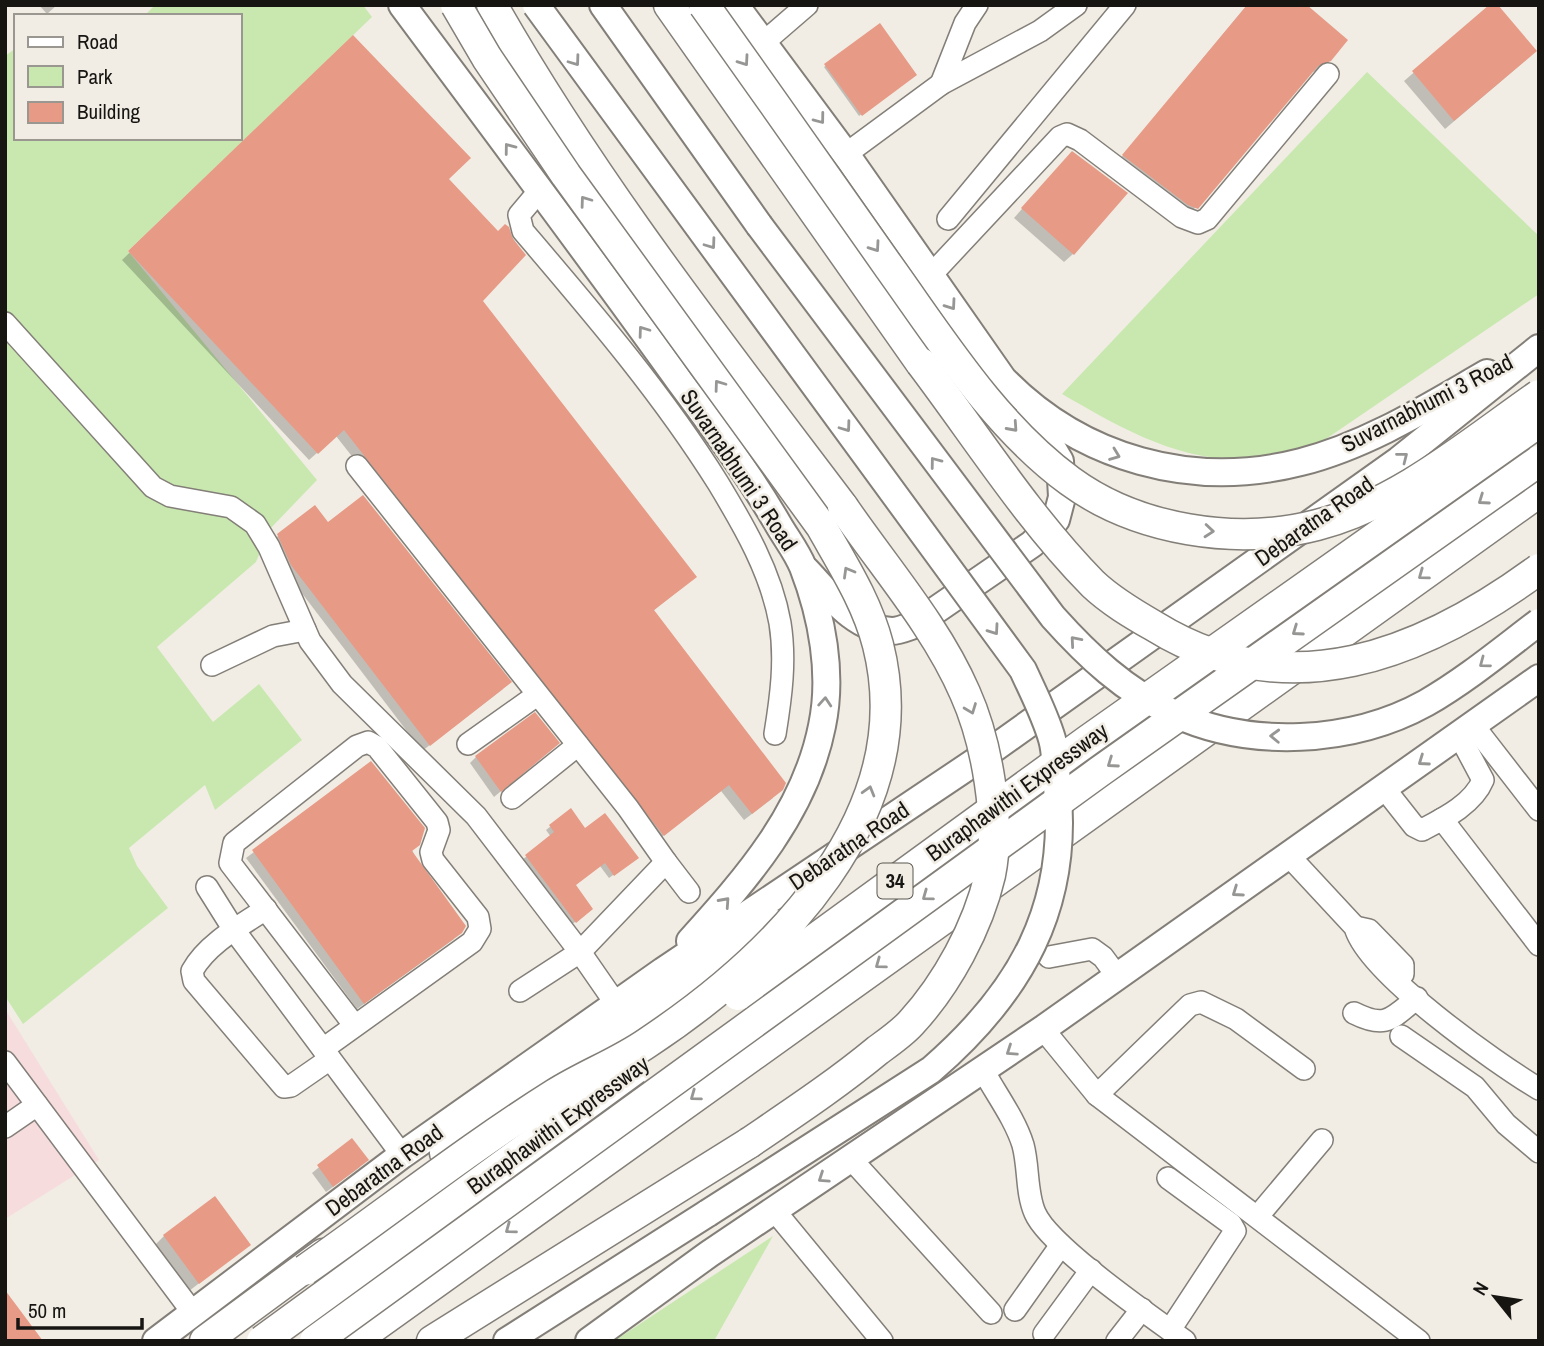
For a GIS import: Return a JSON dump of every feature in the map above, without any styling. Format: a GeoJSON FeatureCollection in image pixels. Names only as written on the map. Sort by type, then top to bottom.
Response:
{"type":"FeatureCollection","features":[{"type":"Feature","properties":{"kind":"highway"},"geometry":{"type":"LineString","coordinates":[[205,1341],[540,1104],[622,1059],[692,1013],[735,976],[816,893],[834,869],[861,814],[882,738],[884,679],[869,618],[856,587],[821,526],[551,153],[487,58],[456,5]]}},
{"type":"Feature","properties":{"kind":"highway"},"geometry":{"type":"LineString","coordinates":[[432,1341],[837,1084],[910,1024],[942,983],[972,927],[990,873],[991,782],[979,728],[965,692],[943,650],[843,507],[621,208],[569,133],[492,5]]}},
{"type":"Feature","properties":{"kind":"highway"},"geometry":{"type":"LineString","coordinates":[[669,5],[921,363],[1057,545],[1096,586],[1130,612],[1204,653],[1237,663],[1273,668],[1311,666],[1402,649],[1440,633],[1482,609],[1539,569]]}},
{"type":"Feature","properties":{"kind":"highway"},"geometry":{"type":"LineString","coordinates":[[704,5],[958,363],[1024,440],[1070,481],[1110,504],[1153,522],[1194,530],[1268,532],[1315,526],[1345,516],[1391,494],[1539,395]]}},
{"type":"Feature","properties":{"kind":"highway","name":"34"},"geometry":{"type":"LineString","coordinates":[[252,1341],[1539,421]]}},
{"type":"Feature","properties":{"kind":"highway","name":"Buraphawithi Expressway"},"geometry":{"type":"LineString","coordinates":[[262,1341],[1087,740],[1539,421]]}},
{"type":"Feature","properties":{"kind":"highway","name":"Buraphawithi Expressway"},"geometry":{"type":"LineString","coordinates":[[314,1341],[1099,772],[1539,461]]}},
{"type":"Feature","properties":{"kind":"highway"},"geometry":{"type":"LineString","coordinates":[[354,1341],[1539,492]]}},
{"type":"Feature","properties":{"kind":"main road","name":"Suvarnabhumi 3 Road"},"geometry":{"type":"LineString","coordinates":[[401,5],[540,190],[757,488],[802,565],[818,615],[825,661],[823,724],[811,768],[793,808],[768,849],[737,890],[663,971]]}},
{"type":"Feature","properties":{"kind":"main road"},"geometry":{"type":"LineString","coordinates":[[507,1341],[931,1070],[964,1041],[1013,983],[1035,945],[1047,910],[1061,823],[1053,740],[1040,707],[1015,659],[536,5]]}},
{"type":"Feature","properties":{"kind":"main road"},"geometry":{"type":"LineString","coordinates":[[603,5],[759,225],[1053,617],[1084,652],[1121,682],[1174,714],[1230,732],[1276,737],[1329,735],[1368,725],[1424,704],[1462,681],[1539,622]]}},
{"type":"Feature","properties":{"kind":"main road","name":"Suvarnabhumi 3 Road"},"geometry":{"type":"LineString","coordinates":[[735,5],[846,154],[1003,379],[1026,402],[1074,434],[1124,458],[1188,471],[1248,471],[1301,462],[1357,443],[1539,346]]}},
{"type":"Feature","properties":{"kind":"main road","name":"Debaratna Road"},"geometry":{"type":"LineString","coordinates":[[156,1341],[402,1155],[663,971],[982,757],[1388,468],[1539,346]]}},
{"type":"Feature","properties":{"kind":"main road"},"geometry":{"type":"LineString","coordinates":[[802,565],[841,607],[860,621],[892,631],[914,625],[1032,544],[1056,520],[1063,479],[1060,461],[1026,402]]}},
{"type":"Feature","properties":{"kind":"main road"},"geometry":{"type":"LineString","coordinates":[[589,1341],[774,1210],[1043,1029],[1539,678]]}},
{"type":"Feature","properties":{"kind":"street"},"geometry":{"type":"LineString","coordinates":[[763,43],[807,5]]}},
{"type":"Feature","properties":{"kind":"street"},"geometry":{"type":"LineString","coordinates":[[941,84],[965,23],[977,5]]}},
{"type":"Feature","properties":{"kind":"street"},"geometry":{"type":"LineString","coordinates":[[846,154],[941,84],[1040,31],[1076,5]]}},
{"type":"Feature","properties":{"kind":"street"},"geometry":{"type":"LineString","coordinates":[[948,219],[1125,5]]}},
{"type":"Feature","properties":{"kind":"street"},"geometry":{"type":"LineString","coordinates":[[930,276],[1060,137],[1067,134],[1080,140],[1182,217],[1198,223],[1207,219],[1328,74]]}},
{"type":"Feature","properties":{"kind":"street"},"geometry":{"type":"LineString","coordinates":[[540,190],[519,215],[523,231],[666,402],[749,535],[775,599],[780,624],[783,687],[775,734]]}},
{"type":"Feature","properties":{"kind":"street"},"geometry":{"type":"LineString","coordinates":[[5,323],[153,487],[170,496],[231,506],[255,524],[269,547],[310,641],[342,684],[476,817],[580,952],[616,1004]]}},
{"type":"Feature","properties":{"kind":"street"},"geometry":{"type":"LineString","coordinates":[[357,466],[578,745],[689,892]]}},
{"type":"Feature","properties":{"kind":"street"},"geometry":{"type":"LineString","coordinates":[[212,664],[273,636],[305,630]]}},
{"type":"Feature","properties":{"kind":"street"},"geometry":{"type":"LineString","coordinates":[[468,744],[537,695]]}},
{"type":"Feature","properties":{"kind":"street"},"geometry":{"type":"LineString","coordinates":[[1466,730],[1539,810]]}},
{"type":"Feature","properties":{"kind":"street"},"geometry":{"type":"LineString","coordinates":[[1384,788],[1414,826],[1422,830],[1443,819],[1472,798],[1483,779],[1466,730]]}},
{"type":"Feature","properties":{"kind":"street"},"geometry":{"type":"LineString","coordinates":[[266,909],[233,930],[198,960],[192,971],[194,981],[284,1087],[291,1086],[355,1027],[472,942],[480,929],[478,917],[433,860],[431,852],[439,830],[437,822],[377,747],[368,742],[357,746],[234,843],[230,863],[266,909],[355,1027]]}},
{"type":"Feature","properties":{"kind":"street"},"geometry":{"type":"LineString","coordinates":[[512,798],[578,745]]}},
{"type":"Feature","properties":{"kind":"street"},"geometry":{"type":"LineString","coordinates":[[1443,819],[1539,945]]}},
{"type":"Feature","properties":{"kind":"street"},"geometry":{"type":"LineString","coordinates":[[1289,856],[1355,927],[1358,941],[1410,992],[1466,1040],[1539,1088]]}},
{"type":"Feature","properties":{"kind":"street"},"geometry":{"type":"LineString","coordinates":[[520,991],[580,952],[666,862]]}},
{"type":"Feature","properties":{"kind":"street"},"geometry":{"type":"LineString","coordinates":[[207,887],[233,930],[402,1155]]}},
{"type":"Feature","properties":{"kind":"street"},"geometry":{"type":"LineString","coordinates":[[1049,957],[1092,949],[1104,957],[1117,976]]}},
{"type":"Feature","properties":{"kind":"street"},"geometry":{"type":"LineString","coordinates":[[266,974],[299,954]]}},
{"type":"Feature","properties":{"kind":"street"},"geometry":{"type":"LineString","coordinates":[[1354,1013],[1370,1021],[1388,1021],[1410,992]]}},
{"type":"Feature","properties":{"kind":"street"},"geometry":{"type":"LineString","coordinates":[[1097,1095],[1190,1005],[1201,1002],[1236,1019],[1304,1069]]}},
{"type":"Feature","properties":{"kind":"street"},"geometry":{"type":"LineString","coordinates":[[1043,1029],[1097,1095],[1419,1341]]}},
{"type":"Feature","properties":{"kind":"street"},"geometry":{"type":"LineString","coordinates":[[1401,1037],[1475,1087],[1506,1124],[1539,1152]]}},
{"type":"Feature","properties":{"kind":"street"},"geometry":{"type":"LineString","coordinates":[[5,1062],[193,1313]]}},
{"type":"Feature","properties":{"kind":"street"},"geometry":{"type":"LineString","coordinates":[[983,1070],[1022,1142],[1029,1168],[1035,1214],[1061,1245],[1177,1335],[1235,1231],[1231,1224],[1168,1178]]}},
{"type":"Feature","properties":{"kind":"street"},"geometry":{"type":"LineString","coordinates":[[5,1127],[37,1105]]}},
{"type":"Feature","properties":{"kind":"street"},"geometry":{"type":"LineString","coordinates":[[1258,1216],[1322,1140]]}},
{"type":"Feature","properties":{"kind":"street"},"geometry":{"type":"LineString","coordinates":[[851,1158],[991,1313]]}},
{"type":"Feature","properties":{"kind":"street"},"geometry":{"type":"LineString","coordinates":[[774,1210],[882,1341]]}},
{"type":"Feature","properties":{"kind":"street"},"geometry":{"type":"LineString","coordinates":[[1015,1310],[1061,1245]]}},
{"type":"Feature","properties":{"kind":"street"},"geometry":{"type":"LineString","coordinates":[[1044,1334],[1091,1270]]}},
{"type":"Feature","properties":{"kind":"street"},"geometry":{"type":"LineString","coordinates":[[1116,1341],[1142,1308]]}},
{"type":"Feature","properties":{"kind":"shaded area"},"geometry":{"type":"Polygon","coordinates":[[[5,1009],[99,1160],[5,1219],[5,1009]]]}},
{"type":"Feature","properties":{"kind":"green space"},"geometry":{"type":"Polygon","coordinates":[[[155,5],[363,5],[372,17],[128,251],[317,480],[269,530],[256,562],[157,647],[213,722],[259,684],[302,740],[215,810],[205,785],[129,848],[137,866],[168,908],[23,1024],[5,996],[5,56],[14,49],[14,140],[242,140],[242,14],[146,14],[155,5]]]}},
{"type":"Feature","properties":{"kind":"green space"},"geometry":{"type":"Polygon","coordinates":[[[1367,72],[1539,236],[1539,294],[1320,443],[1266,455],[1234,459],[1188,453],[1144,437],[1062,394],[1367,72]]]}},
{"type":"Feature","properties":{"kind":"green space"},"geometry":{"type":"Polygon","coordinates":[[[773,1236],[714,1341],[614,1341],[773,1236]]]}},
{"type":"Feature","properties":{"kind":"building"},"geometry":{"type":"Polygon","coordinates":[[[1247,5],[1307,5],[1348,40],[1331,61],[1318,66],[1198,209],[1188,205],[1122,155],[1247,5]]]}},
{"type":"Feature","properties":{"kind":"building"},"geometry":{"type":"Polygon","coordinates":[[[1489,5],[1498,5],[1537,51],[1454,121],[1412,71],[1489,5]]]}},
{"type":"Feature","properties":{"kind":"building"},"geometry":{"type":"Polygon","coordinates":[[[880,23],[917,75],[862,116],[824,64],[880,23]]]}},
{"type":"Feature","properties":{"kind":"building"},"geometry":{"type":"Polygon","coordinates":[[[353,35],[471,158],[449,179],[498,231],[505,224],[509,227],[513,239],[526,255],[483,301],[697,577],[654,610],[786,783],[783,790],[752,814],[729,785],[664,836],[344,430],[318,454],[128,251],[353,35]]]}},
{"type":"Feature","properties":{"kind":"building"},"geometry":{"type":"Polygon","coordinates":[[[1072,151],[1128,193],[1074,255],[1021,208],[1072,151]]]}},
{"type":"Feature","properties":{"kind":"building"},"geometry":{"type":"Polygon","coordinates":[[[363,495],[512,682],[430,746],[291,565],[277,534],[315,505],[328,522],[363,495]]]}},
{"type":"Feature","properties":{"kind":"building"},"geometry":{"type":"Polygon","coordinates":[[[535,712],[560,743],[501,792],[475,756],[535,712]]]}},
{"type":"Feature","properties":{"kind":"building"},"geometry":{"type":"Polygon","coordinates":[[[371,761],[425,828],[420,845],[412,851],[466,926],[462,933],[364,1004],[252,850],[371,761]]]}},
{"type":"Feature","properties":{"kind":"building"},"geometry":{"type":"Polygon","coordinates":[[[571,808],[585,828],[605,813],[639,858],[614,876],[605,863],[576,885],[593,909],[576,923],[525,855],[554,832],[549,825],[571,808]]]}},
{"type":"Feature","properties":{"kind":"building"},"geometry":{"type":"Polygon","coordinates":[[[352,1138],[369,1160],[333,1187],[317,1165],[352,1138]]]}},
{"type":"Feature","properties":{"kind":"building"},"geometry":{"type":"Polygon","coordinates":[[[215,1196],[251,1245],[199,1284],[163,1235],[215,1196]]]}},
{"type":"Feature","properties":{"kind":"building"},"geometry":{"type":"Polygon","coordinates":[[[5,1290],[43,1341],[5,1341],[5,1290]]]}}]}
